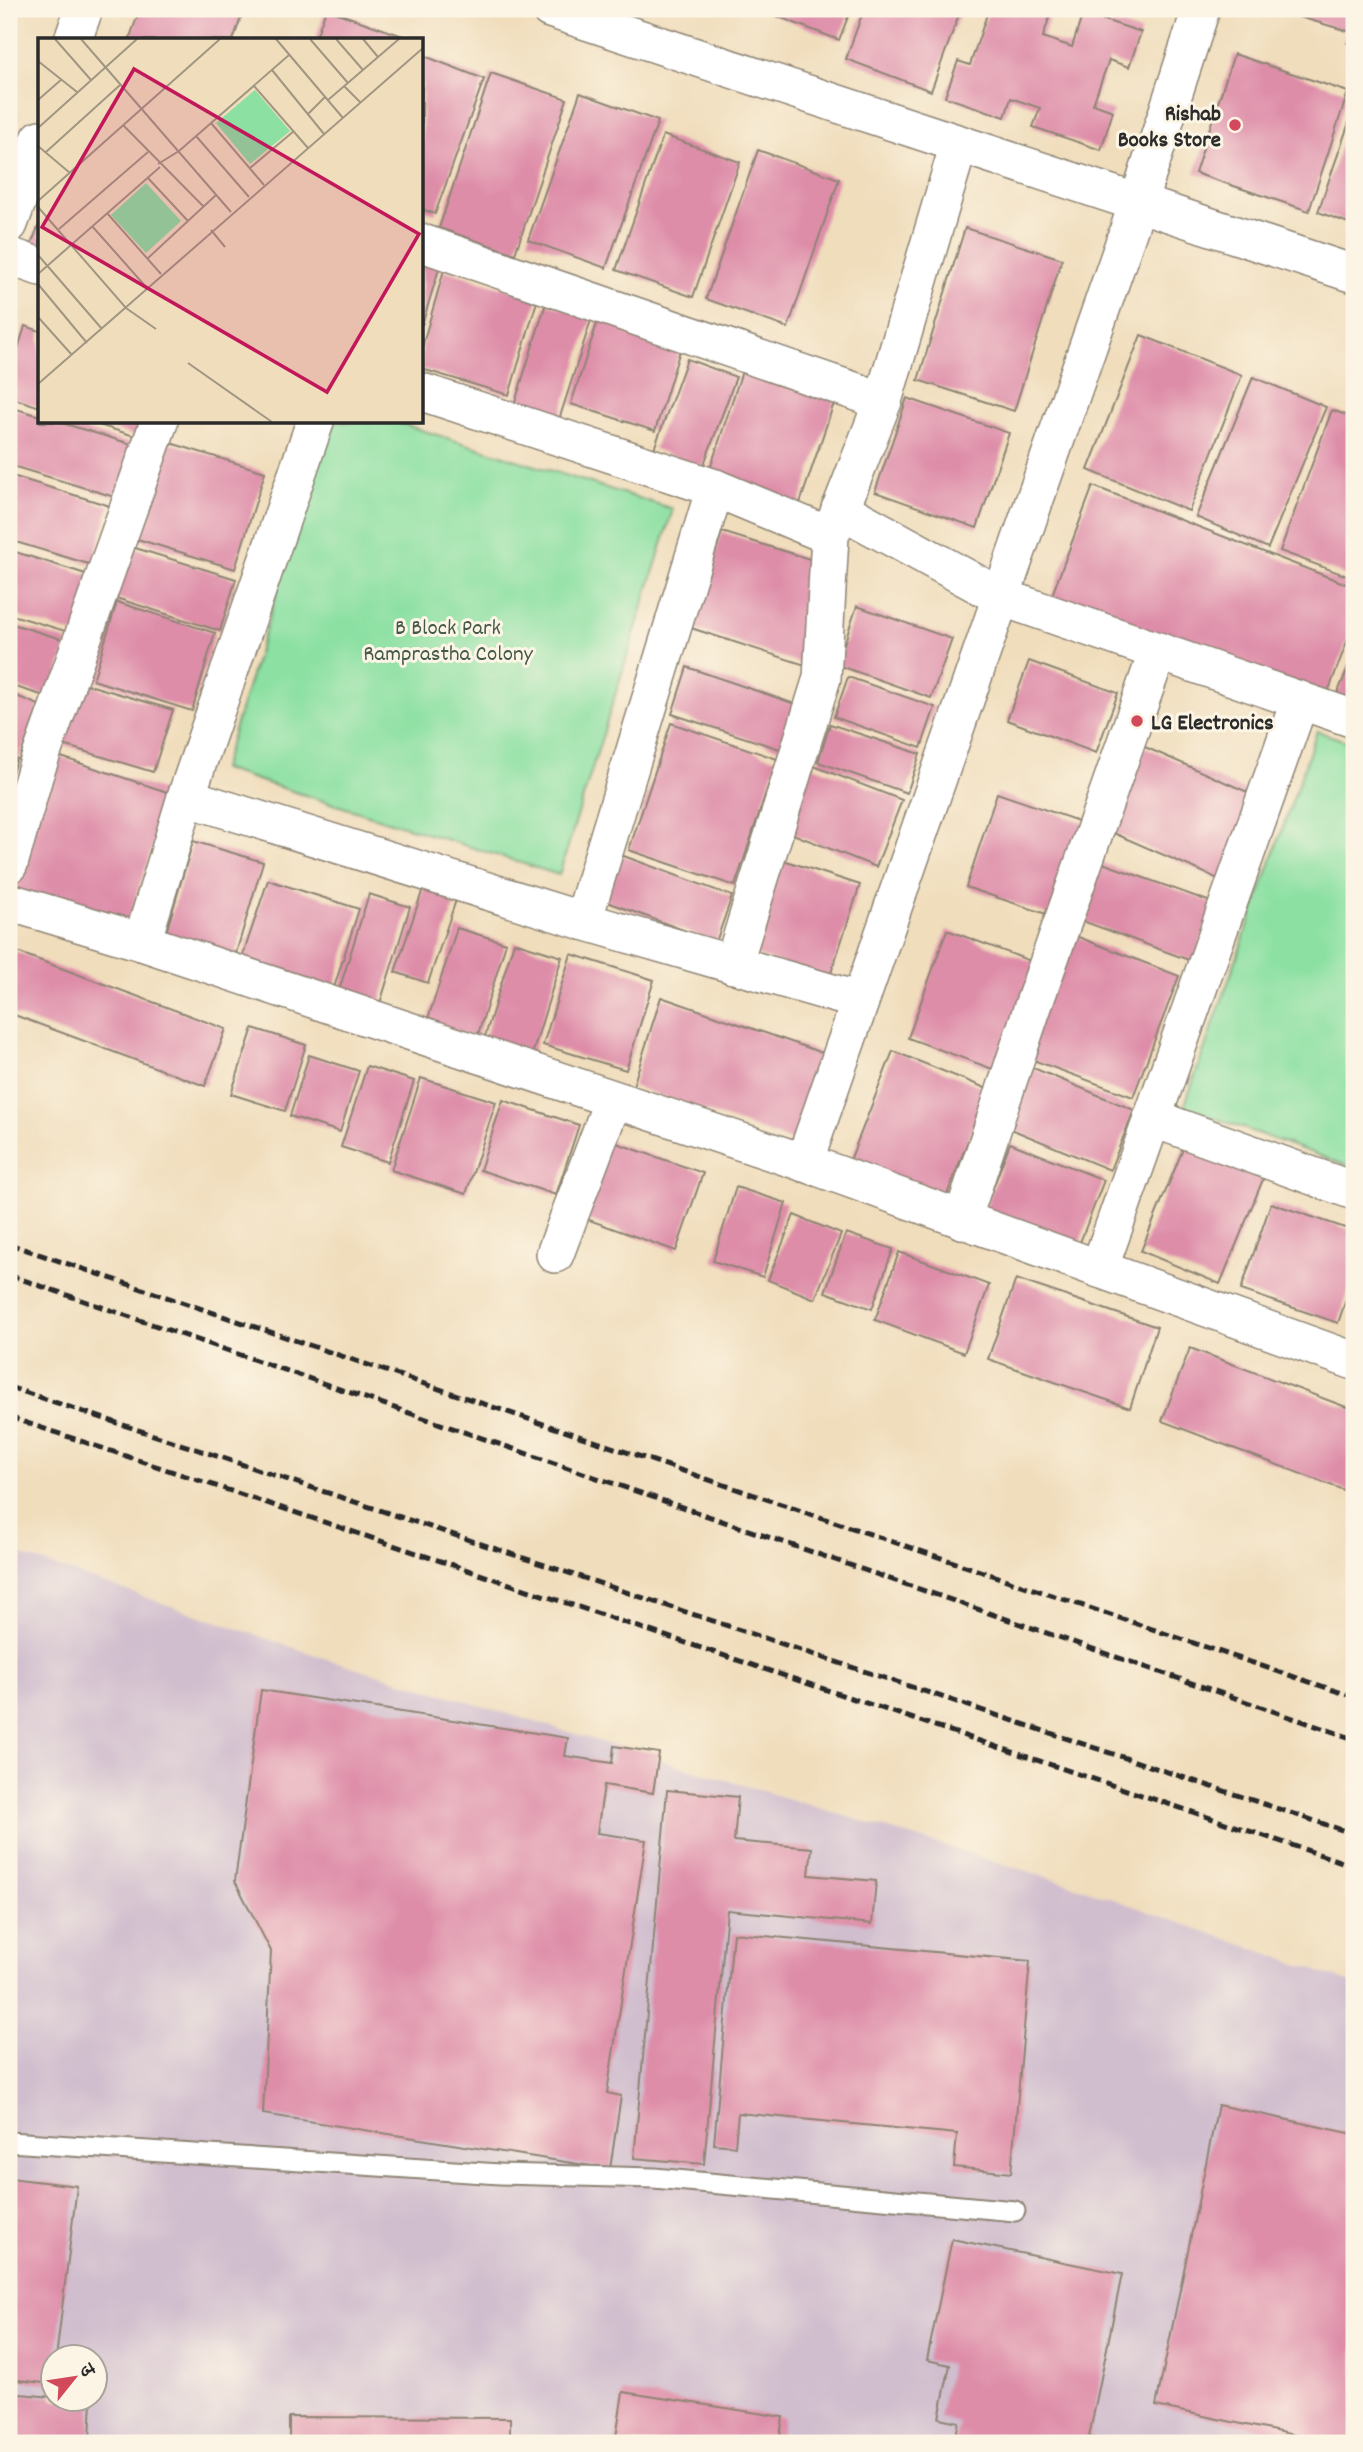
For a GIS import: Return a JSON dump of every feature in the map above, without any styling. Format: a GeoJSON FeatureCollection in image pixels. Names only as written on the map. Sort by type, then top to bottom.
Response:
{"type":"FeatureCollection","features":[{"type":"Feature","properties":{"kind":"street"},"geometry":{"type":"LineString","coordinates":[[74,38],[83,9]]}},
{"type":"Feature","properties":{"kind":"street"},"geometry":{"type":"LineString","coordinates":[[550,9],[1354,274]]}},
{"type":"Feature","properties":{"kind":"street"},"geometry":{"type":"LineString","coordinates":[[804,1163],[1139,203],[1201,9]]}},
{"type":"Feature","properties":{"kind":"street"},"geometry":{"type":"LineString","coordinates":[[9,224],[38,144]]}},
{"type":"Feature","properties":{"kind":"street"},"geometry":{"type":"LineString","coordinates":[[733,965],[821,678],[835,522],[883,401],[960,144]]}},
{"type":"Feature","properties":{"kind":"street"},"geometry":{"type":"LineString","coordinates":[[424,244],[883,401]]}},
{"type":"Feature","properties":{"kind":"street"},"geometry":{"type":"LineString","coordinates":[[9,257],[38,266]]}},
{"type":"Feature","properties":{"kind":"street"},"geometry":{"type":"LineString","coordinates":[[424,393],[715,488],[835,522],[1001,597],[1354,719]]}},
{"type":"Feature","properties":{"kind":"street"},"geometry":{"type":"LineString","coordinates":[[9,864],[34,773],[158,424]]}},
{"type":"Feature","properties":{"kind":"street"},"geometry":{"type":"LineString","coordinates":[[142,942],[186,797],[313,424]]}},
{"type":"Feature","properties":{"kind":"street"},"geometry":{"type":"LineString","coordinates":[[583,921],[715,488]]}},
{"type":"Feature","properties":{"kind":"street"},"geometry":{"type":"LineString","coordinates":[[962,1220],[1031,1012],[1158,652]]}},
{"type":"Feature","properties":{"kind":"street"},"geometry":{"type":"LineString","coordinates":[[1099,1269],[1300,700]]}},
{"type":"Feature","properties":{"kind":"street"},"geometry":{"type":"LineString","coordinates":[[186,797],[583,921],[860,1001]]}},
{"type":"Feature","properties":{"kind":"street"},"geometry":{"type":"LineString","coordinates":[[9,902],[142,942],[804,1163],[1354,1361]]}},
{"type":"Feature","properties":{"kind":"street"},"geometry":{"type":"LineString","coordinates":[[555,1254],[613,1100]]}},
{"type":"Feature","properties":{"kind":"street"},"geometry":{"type":"LineString","coordinates":[[1152,1118],[1354,1191]]}},
{"type":"Feature","properties":{"kind":"lane"},"geometry":{"type":"LineString","coordinates":[[9,2142],[500,2174],[654,2178],[1015,2211]]}},
{"type":"Feature","properties":{"kind":"shaded area"},"geometry":{"type":"Polygon","coordinates":[[[9,1551],[324,1658],[1076,1886],[1354,1984],[1354,2443],[9,2443],[9,1551]]]}},
{"type":"Feature","properties":{"kind":"green space","name":"B Block Park Ramprastha Colony"},"geometry":{"type":"Polygon","coordinates":[[[329,424],[402,424],[673,509],[559,875],[222,769],[329,424]]]}},
{"type":"Feature","properties":{"kind":"green space"},"geometry":{"type":"Polygon","coordinates":[[[1317,731],[1354,744],[1354,1168],[1184,1107],[1317,731]]]}},
{"type":"Feature","properties":{"kind":"building"},"geometry":{"type":"Polygon","coordinates":[[[140,9],[244,9],[234,38],[130,38],[140,9]]]}},
{"type":"Feature","properties":{"kind":"building"},"geometry":{"type":"Polygon","coordinates":[[[326,9],[408,38],[316,38],[326,9]]]}},
{"type":"Feature","properties":{"kind":"building"},"geometry":{"type":"Polygon","coordinates":[[[758,9],[851,9],[839,40],[758,9]]]}},
{"type":"Feature","properties":{"kind":"building"},"geometry":{"type":"Polygon","coordinates":[[[864,9],[961,9],[931,91],[846,59],[864,9]]]}},
{"type":"Feature","properties":{"kind":"building"},"geometry":{"type":"Polygon","coordinates":[[[975,9],[1052,9],[1043,37],[1072,47],[1083,13],[1141,32],[1129,67],[1109,60],[1093,104],[1113,111],[1101,150],[1033,127],[1040,108],[1011,98],[1005,117],[945,97],[958,61],[970,65],[987,14],[975,9]]]}},
{"type":"Feature","properties":{"kind":"building"},"geometry":{"type":"Polygon","coordinates":[[[1272,9],[1354,9],[1354,45],[1347,43],[1351,32],[1272,9]]]}},
{"type":"Feature","properties":{"kind":"building"},"geometry":{"type":"Polygon","coordinates":[[[1234,54],[1348,92],[1309,211],[1195,173],[1234,54]]]}},
{"type":"Feature","properties":{"kind":"building"},"geometry":{"type":"Polygon","coordinates":[[[424,56],[484,79],[435,214],[424,210],[424,56]]]}},
{"type":"Feature","properties":{"kind":"building"},"geometry":{"type":"Polygon","coordinates":[[[491,73],[567,99],[515,254],[439,228],[491,73]]]}},
{"type":"Feature","properties":{"kind":"building"},"geometry":{"type":"Polygon","coordinates":[[[580,93],[658,121],[606,268],[528,240],[580,93]]]}},
{"type":"Feature","properties":{"kind":"building"},"geometry":{"type":"Polygon","coordinates":[[[1354,108],[1354,225],[1318,212],[1354,108]]]}},
{"type":"Feature","properties":{"kind":"building"},"geometry":{"type":"Polygon","coordinates":[[[663,135],[740,162],[693,297],[616,270],[663,135]]]}},
{"type":"Feature","properties":{"kind":"building"},"geometry":{"type":"Polygon","coordinates":[[[758,150],[839,179],[788,328],[706,299],[758,150]]]}},
{"type":"Feature","properties":{"kind":"building"},"geometry":{"type":"Polygon","coordinates":[[[38,227],[38,253],[29,250],[38,227]]]}},
{"type":"Feature","properties":{"kind":"building"},"geometry":{"type":"Polygon","coordinates":[[[965,228],[1062,259],[1014,411],[918,380],[965,228]]]}},
{"type":"Feature","properties":{"kind":"building"},"geometry":{"type":"Polygon","coordinates":[[[424,257],[441,262],[424,318],[424,257]]]}},
{"type":"Feature","properties":{"kind":"building"},"geometry":{"type":"Polygon","coordinates":[[[444,270],[538,298],[509,395],[424,370],[424,340],[444,270]]]}},
{"type":"Feature","properties":{"kind":"building"},"geometry":{"type":"Polygon","coordinates":[[[546,303],[592,317],[557,426],[512,412],[546,303]]]}},
{"type":"Feature","properties":{"kind":"building"},"geometry":{"type":"Polygon","coordinates":[[[599,317],[682,344],[655,431],[571,404],[599,317]]]}},
{"type":"Feature","properties":{"kind":"building"},"geometry":{"type":"Polygon","coordinates":[[[25,326],[38,330],[38,406],[9,397],[9,378],[25,326]]]}},
{"type":"Feature","properties":{"kind":"building"},"geometry":{"type":"Polygon","coordinates":[[[1141,335],[1242,375],[1189,511],[1088,470],[1141,335]]]}},
{"type":"Feature","properties":{"kind":"building"},"geometry":{"type":"Polygon","coordinates":[[[687,359],[736,377],[703,467],[654,449],[687,359]]]}},
{"type":"Feature","properties":{"kind":"building"},"geometry":{"type":"Polygon","coordinates":[[[744,365],[836,397],[799,506],[708,475],[744,365]]]}},
{"type":"Feature","properties":{"kind":"building"},"geometry":{"type":"Polygon","coordinates":[[[1253,377],[1326,407],[1268,548],[1196,517],[1253,377]]]}},
{"type":"Feature","properties":{"kind":"building"},"geometry":{"type":"Polygon","coordinates":[[[907,398],[1009,433],[977,528],[875,492],[907,398]]]}},
{"type":"Feature","properties":{"kind":"building"},"geometry":{"type":"Polygon","coordinates":[[[13,408],[38,415],[38,424],[66,424],[134,445],[118,498],[9,465],[9,422],[13,408]]]}},
{"type":"Feature","properties":{"kind":"building"},"geometry":{"type":"Polygon","coordinates":[[[1332,410],[1354,418],[1352,578],[1280,551],[1332,410]]]}},
{"type":"Feature","properties":{"kind":"building"},"geometry":{"type":"Polygon","coordinates":[[[96,424],[145,424],[141,438],[96,424]]]}},
{"type":"Feature","properties":{"kind":"building"},"geometry":{"type":"Polygon","coordinates":[[[164,441],[265,472],[235,569],[134,538],[164,441]]]}},
{"type":"Feature","properties":{"kind":"building"},"geometry":{"type":"Polygon","coordinates":[[[9,475],[110,506],[92,565],[9,540],[9,475]]]}},
{"type":"Feature","properties":{"kind":"building"},"geometry":{"type":"Polygon","coordinates":[[[1093,486],[1354,587],[1354,623],[1322,708],[1049,603],[1093,486]]]}},
{"type":"Feature","properties":{"kind":"building"},"geometry":{"type":"Polygon","coordinates":[[[722,532],[816,561],[805,665],[691,628],[722,532]]]}},
{"type":"Feature","properties":{"kind":"building"},"geometry":{"type":"Polygon","coordinates":[[[132,547],[236,579],[220,631],[116,598],[132,547]]]}},
{"type":"Feature","properties":{"kind":"building"},"geometry":{"type":"Polygon","coordinates":[[[9,550],[92,576],[75,634],[9,614],[9,550]]]}},
{"type":"Feature","properties":{"kind":"building"},"geometry":{"type":"Polygon","coordinates":[[[117,602],[215,633],[192,711],[93,680],[117,602]]]}},
{"type":"Feature","properties":{"kind":"building"},"geometry":{"type":"Polygon","coordinates":[[[857,606],[952,639],[931,698],[837,665],[857,606]]]}},
{"type":"Feature","properties":{"kind":"building"},"geometry":{"type":"Polygon","coordinates":[[[9,623],[68,641],[51,698],[9,685],[9,623]]]}},
{"type":"Feature","properties":{"kind":"building"},"geometry":{"type":"Polygon","coordinates":[[[1354,653],[1354,704],[1336,697],[1354,653]]]}},
{"type":"Feature","properties":{"kind":"building"},"geometry":{"type":"Polygon","coordinates":[[[1029,661],[1118,693],[1096,753],[1007,720],[1029,661]]]}},
{"type":"Feature","properties":{"kind":"building"},"geometry":{"type":"Polygon","coordinates":[[[687,667],[798,705],[783,750],[672,714],[687,667]]]}},
{"type":"Feature","properties":{"kind":"building"},"geometry":{"type":"Polygon","coordinates":[[[848,677],[935,707],[921,748],[834,717],[848,677]]]}},
{"type":"Feature","properties":{"kind":"building"},"geometry":{"type":"Polygon","coordinates":[[[79,682],[173,710],[153,772],[60,744],[79,682]]]}},
{"type":"Feature","properties":{"kind":"building"},"geometry":{"type":"Polygon","coordinates":[[[9,693],[39,705],[19,760],[9,756],[9,693]]]}},
{"type":"Feature","properties":{"kind":"building"},"geometry":{"type":"Polygon","coordinates":[[[671,723],[777,759],[735,886],[629,850],[671,723]]]}},
{"type":"Feature","properties":{"kind":"building"},"geometry":{"type":"Polygon","coordinates":[[[830,724],[920,754],[907,793],[818,762],[830,724]]]}},
{"type":"Feature","properties":{"kind":"building"},"geometry":{"type":"Polygon","coordinates":[[[1138,744],[1259,797],[1223,881],[1102,828],[1138,744]]]}},
{"type":"Feature","properties":{"kind":"building"},"geometry":{"type":"Polygon","coordinates":[[[55,755],[170,793],[126,928],[11,891],[55,755]]]}},
{"type":"Feature","properties":{"kind":"building"},"geometry":{"type":"Polygon","coordinates":[[[9,759],[16,761],[9,781],[9,759]]]}},
{"type":"Feature","properties":{"kind":"building"},"geometry":{"type":"Polygon","coordinates":[[[806,763],[902,800],[876,867],[780,829],[806,763]]]}},
{"type":"Feature","properties":{"kind":"building"},"geometry":{"type":"Polygon","coordinates":[[[997,793],[1090,825],[1058,918],[966,887],[997,793]]]}},
{"type":"Feature","properties":{"kind":"building"},"geometry":{"type":"Polygon","coordinates":[[[193,841],[263,862],[234,960],[164,940],[193,841]]]}},
{"type":"Feature","properties":{"kind":"building"},"geometry":{"type":"Polygon","coordinates":[[[621,855],[732,896],[716,942],[604,901],[621,855]]]}},
{"type":"Feature","properties":{"kind":"building"},"geometry":{"type":"Polygon","coordinates":[[[771,856],[860,885],[829,979],[741,950],[771,856]]]}},
{"type":"Feature","properties":{"kind":"building"},"geometry":{"type":"Polygon","coordinates":[[[1097,861],[1214,903],[1194,962],[1077,919],[1097,861]]]}},
{"type":"Feature","properties":{"kind":"building"},"geometry":{"type":"Polygon","coordinates":[[[268,880],[359,909],[331,997],[239,967],[268,880]]]}},
{"type":"Feature","properties":{"kind":"building"},"geometry":{"type":"Polygon","coordinates":[[[425,883],[458,894],[428,983],[395,972],[425,883]]]}},
{"type":"Feature","properties":{"kind":"building"},"geometry":{"type":"Polygon","coordinates":[[[369,894],[410,907],[377,1013],[336,1000],[369,894]]]}},
{"type":"Feature","properties":{"kind":"building"},"geometry":{"type":"Polygon","coordinates":[[[457,928],[506,943],[477,1038],[427,1022],[457,928]]]}},
{"type":"Feature","properties":{"kind":"building"},"geometry":{"type":"Polygon","coordinates":[[[947,930],[1036,963],[998,1071],[908,1038],[947,930]]]}},
{"type":"Feature","properties":{"kind":"building"},"geometry":{"type":"Polygon","coordinates":[[[1068,933],[1179,976],[1133,1097],[1022,1056],[1068,933]]]}},
{"type":"Feature","properties":{"kind":"building"},"geometry":{"type":"Polygon","coordinates":[[[514,942],[562,957],[531,1058],[483,1043],[514,942]]]}},
{"type":"Feature","properties":{"kind":"building"},"geometry":{"type":"Polygon","coordinates":[[[9,949],[226,1029],[205,1086],[9,1013],[9,949]]]}},
{"type":"Feature","properties":{"kind":"building"},"geometry":{"type":"Polygon","coordinates":[[[571,954],[654,980],[626,1070],[543,1045],[571,954]]]}},
{"type":"Feature","properties":{"kind":"building"},"geometry":{"type":"Polygon","coordinates":[[[661,997],[823,1053],[794,1142],[633,1086],[661,997]]]}},
{"type":"Feature","properties":{"kind":"building"},"geometry":{"type":"Polygon","coordinates":[[[253,1028],[306,1045],[285,1111],[231,1094],[253,1028]]]}},
{"type":"Feature","properties":{"kind":"building"},"geometry":{"type":"Polygon","coordinates":[[[893,1051],[988,1089],[945,1200],[849,1163],[893,1051]]]}},
{"type":"Feature","properties":{"kind":"building"},"geometry":{"type":"Polygon","coordinates":[[[309,1055],[359,1071],[340,1132],[290,1116],[309,1055]]]}},
{"type":"Feature","properties":{"kind":"building"},"geometry":{"type":"Polygon","coordinates":[[[367,1066],[414,1081],[388,1162],[341,1147],[367,1066]]]}},
{"type":"Feature","properties":{"kind":"building"},"geometry":{"type":"Polygon","coordinates":[[[1031,1067],[1134,1110],[1110,1170],[1006,1127],[1031,1067]]]}},
{"type":"Feature","properties":{"kind":"building"},"geometry":{"type":"Polygon","coordinates":[[[421,1078],[496,1102],[466,1194],[391,1170],[421,1078]]]}},
{"type":"Feature","properties":{"kind":"building"},"geometry":{"type":"Polygon","coordinates":[[[503,1100],[579,1125],[556,1195],[480,1170],[503,1100]]]}},
{"type":"Feature","properties":{"kind":"building"},"geometry":{"type":"Polygon","coordinates":[[[602,1138],[703,1173],[676,1251],[575,1215],[602,1138]]]}},
{"type":"Feature","properties":{"kind":"building"},"geometry":{"type":"Polygon","coordinates":[[[1010,1143],[1104,1180],[1079,1245],[985,1209],[1010,1143]]]}},
{"type":"Feature","properties":{"kind":"building"},"geometry":{"type":"Polygon","coordinates":[[[1185,1144],[1264,1177],[1220,1284],[1141,1251],[1185,1144]]]}},
{"type":"Feature","properties":{"kind":"building"},"geometry":{"type":"Polygon","coordinates":[[[736,1187],[786,1203],[763,1277],[713,1261],[736,1187]]]}},
{"type":"Feature","properties":{"kind":"building"},"geometry":{"type":"Polygon","coordinates":[[[1271,1203],[1354,1231],[1354,1276],[1338,1323],[1241,1290],[1271,1203]]]}},
{"type":"Feature","properties":{"kind":"building"},"geometry":{"type":"Polygon","coordinates":[[[794,1215],[841,1234],[815,1299],[768,1280],[794,1215]]]}},
{"type":"Feature","properties":{"kind":"building"},"geometry":{"type":"Polygon","coordinates":[[[846,1233],[893,1249],[872,1309],[825,1292],[846,1233]]]}},
{"type":"Feature","properties":{"kind":"building"},"geometry":{"type":"Polygon","coordinates":[[[899,1252],[989,1285],[964,1353],[875,1320],[899,1252]]]}},
{"type":"Feature","properties":{"kind":"building"},"geometry":{"type":"Polygon","coordinates":[[[1016,1279],[1157,1327],[1130,1408],[988,1359],[1016,1279]]]}},
{"type":"Feature","properties":{"kind":"building"},"geometry":{"type":"Polygon","coordinates":[[[1190,1348],[1354,1410],[1354,1494],[1162,1421],[1190,1348]]]}},
{"type":"Feature","properties":{"kind":"building"},"geometry":{"type":"Polygon","coordinates":[[[261,1690],[568,1738],[565,1756],[612,1763],[614,1746],[659,1753],[653,1793],[604,1785],[597,1833],[646,1840],[607,2093],[621,2096],[610,2169],[263,2114],[271,1951],[235,1881],[261,1690]]]}},
{"type":"Feature","properties":{"kind":"building"},"geometry":{"type":"Polygon","coordinates":[[[667,1790],[738,1797],[734,1841],[812,1848],[809,1875],[876,1881],[872,1924],[727,1910],[704,2164],[634,2158],[667,1790]]]}},
{"type":"Feature","properties":{"kind":"building"},"geometry":{"type":"Polygon","coordinates":[[[733,1933],[1030,1961],[1011,2173],[954,2167],[957,2134],[738,2113],[735,2146],[714,2144],[733,1933]]]}},
{"type":"Feature","properties":{"kind":"building"},"geometry":{"type":"Polygon","coordinates":[[[1218,2105],[1354,2134],[1354,2443],[1332,2443],[1156,2406],[1218,2105]]]}},
{"type":"Feature","properties":{"kind":"building"},"geometry":{"type":"Polygon","coordinates":[[[9,2178],[77,2186],[58,2344],[38,2344],[38,2382],[9,2379],[9,2178]]]}},
{"type":"Feature","properties":{"kind":"building"},"geometry":{"type":"Polygon","coordinates":[[[952,2239],[1122,2274],[1089,2437],[1114,2443],[954,2443],[959,2422],[939,2418],[950,2365],[927,2360],[952,2239]]]}},
{"type":"Feature","properties":{"kind":"building"},"geometry":{"type":"Polygon","coordinates":[[[623,2392],[783,2417],[779,2443],[615,2443],[623,2392]]]}},
{"type":"Feature","properties":{"kind":"building"},"geometry":{"type":"Polygon","coordinates":[[[9,2393],[38,2396],[38,2414],[91,2414],[90,2439],[123,2441],[123,2443],[9,2443],[9,2393]]]}},
{"type":"Feature","properties":{"kind":"building"},"geometry":{"type":"Polygon","coordinates":[[[289,2417],[510,2418],[510,2443],[289,2443],[289,2417]]]}},
{"type":"Feature","properties":{"kind":"railway"},"geometry":{"type":"LineString","coordinates":[[9,1244],[1354,1697]]}},
{"type":"Feature","properties":{"kind":"railway"},"geometry":{"type":"LineString","coordinates":[[9,1275],[1354,1739]]}},
{"type":"Feature","properties":{"kind":"railway"},"geometry":{"type":"LineString","coordinates":[[9,1387],[1354,1834]]}},
{"type":"Feature","properties":{"kind":"railway"},"geometry":{"type":"LineString","coordinates":[[9,1417],[1354,1866]]}},
{"type":"Feature","properties":{"kind":"place","name":"Rishab Books Store"},"geometry":{"type":"Point","coordinates":[1235,125]}},
{"type":"Feature","properties":{"kind":"place","name":"LG Electronics"},"geometry":{"type":"Point","coordinates":[1137,721]}}]}
